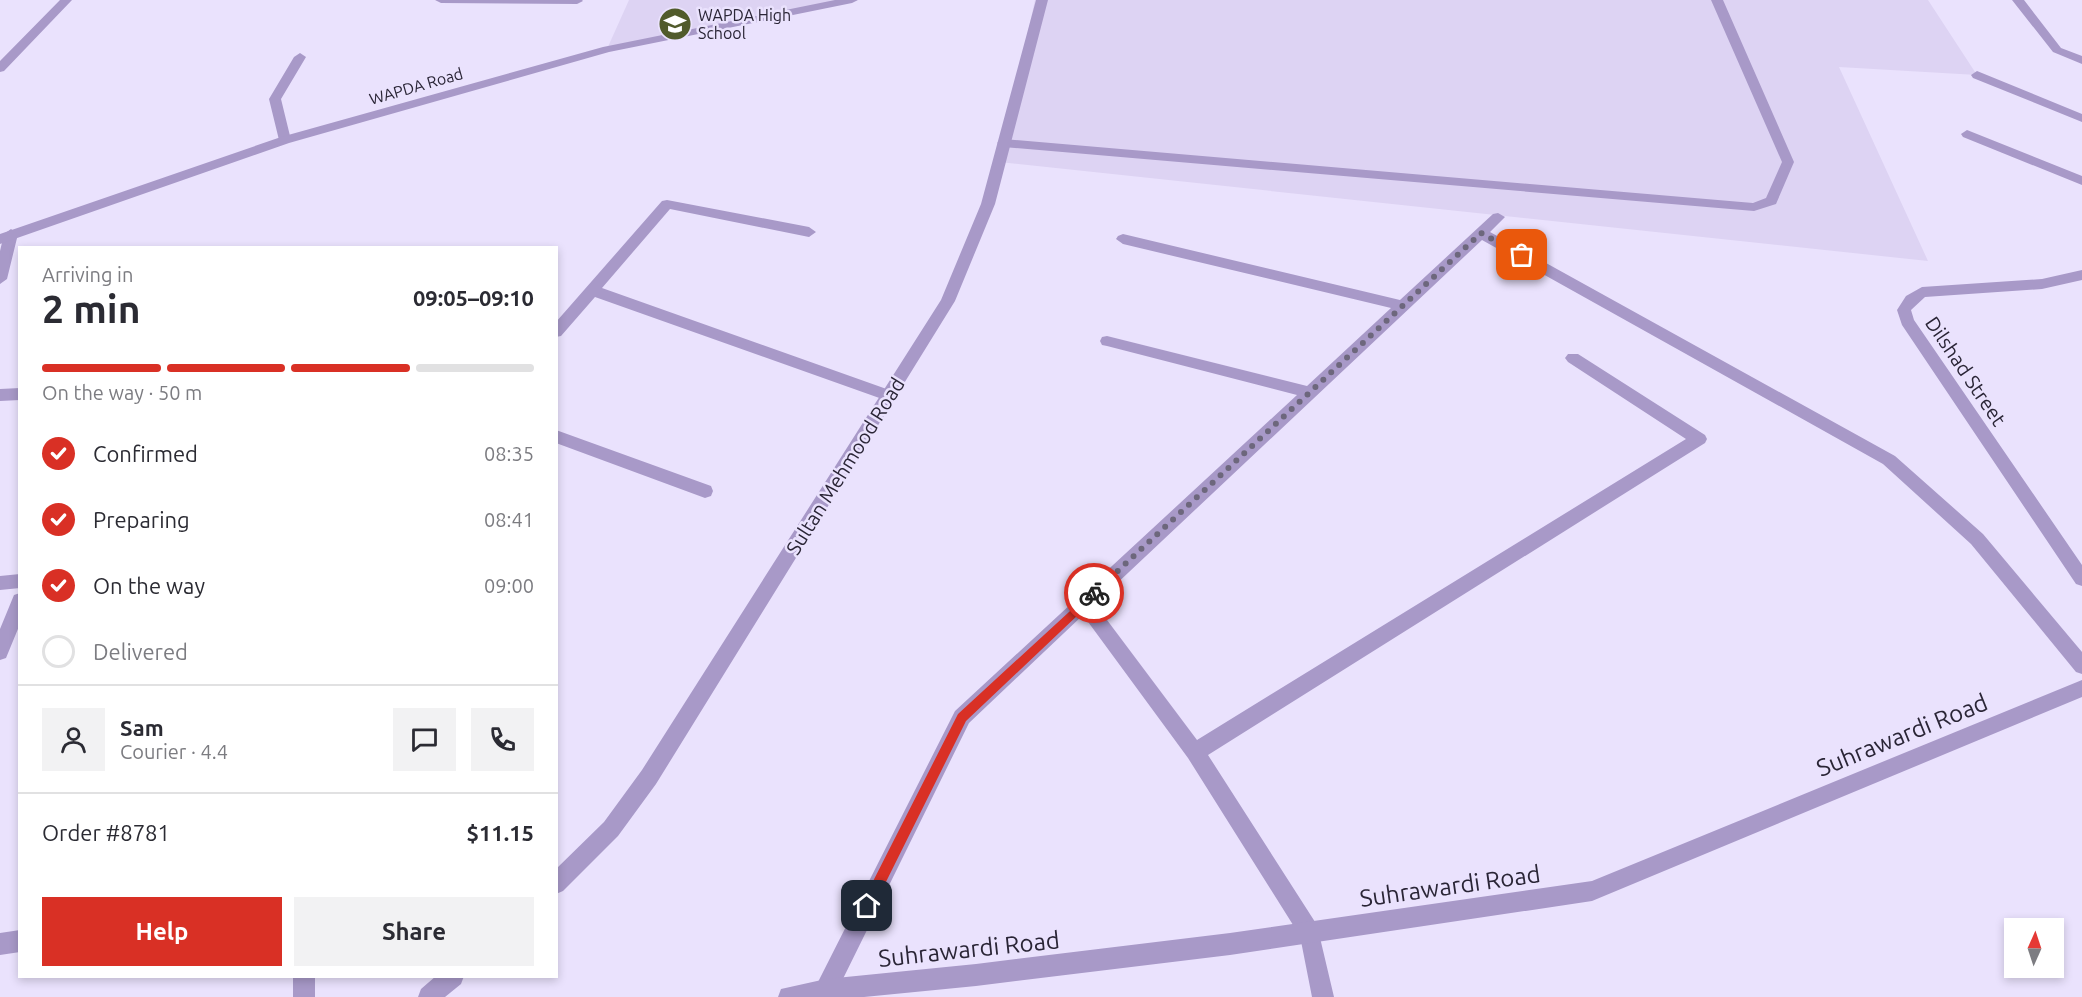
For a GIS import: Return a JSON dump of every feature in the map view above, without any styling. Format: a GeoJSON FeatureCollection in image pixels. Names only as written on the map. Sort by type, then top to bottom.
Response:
{"type":"FeatureCollection","features":[{"type":"Feature","properties":{"kind":"street"},"geometry":{"type":"LineString","coordinates":[[0,68],[66,0]]}},
{"type":"Feature","properties":{"kind":"street"},"geometry":{"type":"LineString","coordinates":[[441,0],[577,1]]}},
{"type":"Feature","properties":{"kind":"street","name":"WAPDA Road"},"geometry":{"type":"LineString","coordinates":[[6,236],[285,140],[607,48],[852,0]]}},
{"type":"Feature","properties":{"kind":"street","name":"Sultan Mehmood Road"},"geometry":{"type":"LineString","coordinates":[[558,882],[611,829],[649,777],[948,301],[988,204],[1042,0]]}},
{"type":"Feature","properties":{"kind":"street"},"geometry":{"type":"LineString","coordinates":[[1003,143],[1754,207],[1771,201],[1788,162],[1718,0]]}},
{"type":"Feature","properties":{"kind":"street"},"geometry":{"type":"LineString","coordinates":[[2018,0],[2057,50],[2082,60]]}},
{"type":"Feature","properties":{"kind":"street"},"geometry":{"type":"LineString","coordinates":[[285,140],[275,99],[300,57]]}},
{"type":"Feature","properties":{"kind":"street"},"geometry":{"type":"LineString","coordinates":[[1977,75],[2082,118]]}},
{"type":"Feature","properties":{"kind":"street"},"geometry":{"type":"LineString","coordinates":[[1967,134],[2082,181]]}},
{"type":"Feature","properties":{"kind":"street"},"geometry":{"type":"LineString","coordinates":[[558,330],[666,204],[809,232]]}},
{"type":"Feature","properties":{"kind":"street"},"geometry":{"type":"LineString","coordinates":[[826,990],[962,717],[1498,217]]}},
{"type":"Feature","properties":{"kind":"street"},"geometry":{"type":"LineString","coordinates":[[1481,233],[1889,460],[1977,539],[2082,666]]}},
{"type":"Feature","properties":{"kind":"street"},"geometry":{"type":"LineString","coordinates":[[0,279],[6,236]]}},
{"type":"Feature","properties":{"kind":"street"},"geometry":{"type":"LineString","coordinates":[[1123,239],[1402,306]]}},
{"type":"Feature","properties":{"kind":"street","name":"Dilshad Street"},"geometry":{"type":"LineString","coordinates":[[2082,275],[2042,284],[1922,292],[1911,300],[1904,310],[1907,321],[2082,579]]}},
{"type":"Feature","properties":{"kind":"street"},"geometry":{"type":"LineString","coordinates":[[591,290],[890,396]]}},
{"type":"Feature","properties":{"kind":"street"},"geometry":{"type":"LineString","coordinates":[[1107,341],[1310,393]]}},
{"type":"Feature","properties":{"kind":"street"},"geometry":{"type":"LineString","coordinates":[[1195,752],[1699,439],[1574,358]]}},
{"type":"Feature","properties":{"kind":"street"},"geometry":{"type":"LineString","coordinates":[[0,395],[18,394]]}},
{"type":"Feature","properties":{"kind":"street"},"geometry":{"type":"LineString","coordinates":[[558,436],[705,491]]}},
{"type":"Feature","properties":{"kind":"street"},"geometry":{"type":"LineString","coordinates":[[0,583],[18,581]]}},
{"type":"Feature","properties":{"kind":"street"},"geometry":{"type":"LineString","coordinates":[[1084,603],[1195,752],[1310,932],[1323,997]]}},
{"type":"Feature","properties":{"kind":"street"},"geometry":{"type":"LineString","coordinates":[[0,652],[18,605]]}},
{"type":"Feature","properties":{"kind":"street","name":"Suhrawardi Road"},"geometry":{"type":"LineString","coordinates":[[789,997],[826,990],[1230,944],[1592,891],[2082,688]]}},
{"type":"Feature","properties":{"kind":"street"},"geometry":{"type":"LineString","coordinates":[[0,944],[18,941]]}},
{"type":"Feature","properties":{"kind":"street"},"geometry":{"type":"LineString","coordinates":[[304,978],[304,997]]}},
{"type":"Feature","properties":{"kind":"street"},"geometry":{"type":"LineString","coordinates":[[429,997],[451,978]]}},
{"type":"Feature","properties":{"kind":"shaded area","name":"WAPDA High School"},"geometry":{"type":"Polygon","coordinates":[[[629,0],[857,0],[607,49],[629,0]]]}},
{"type":"Feature","properties":{"kind":"shaded area"},"geometry":{"type":"Polygon","coordinates":[[[1035,0],[1928,0],[1977,75],[1839,67],[1928,261],[999,162],[1035,0]]]}},
{"type":"Feature","properties":{"kind":"way so far"},"geometry":{"type":"LineString","coordinates":[[1094,593],[1481,233],[1522,255]]}},
{"type":"Feature","properties":{"kind":"place","name":"WAPDA High School"},"geometry":{"type":"Point","coordinates":[675,24]}},
{"type":"Feature","properties":{"kind":"route"},"geometry":{"type":"LineString","coordinates":[[867,906],[962,717],[1094,593]]}}]}
